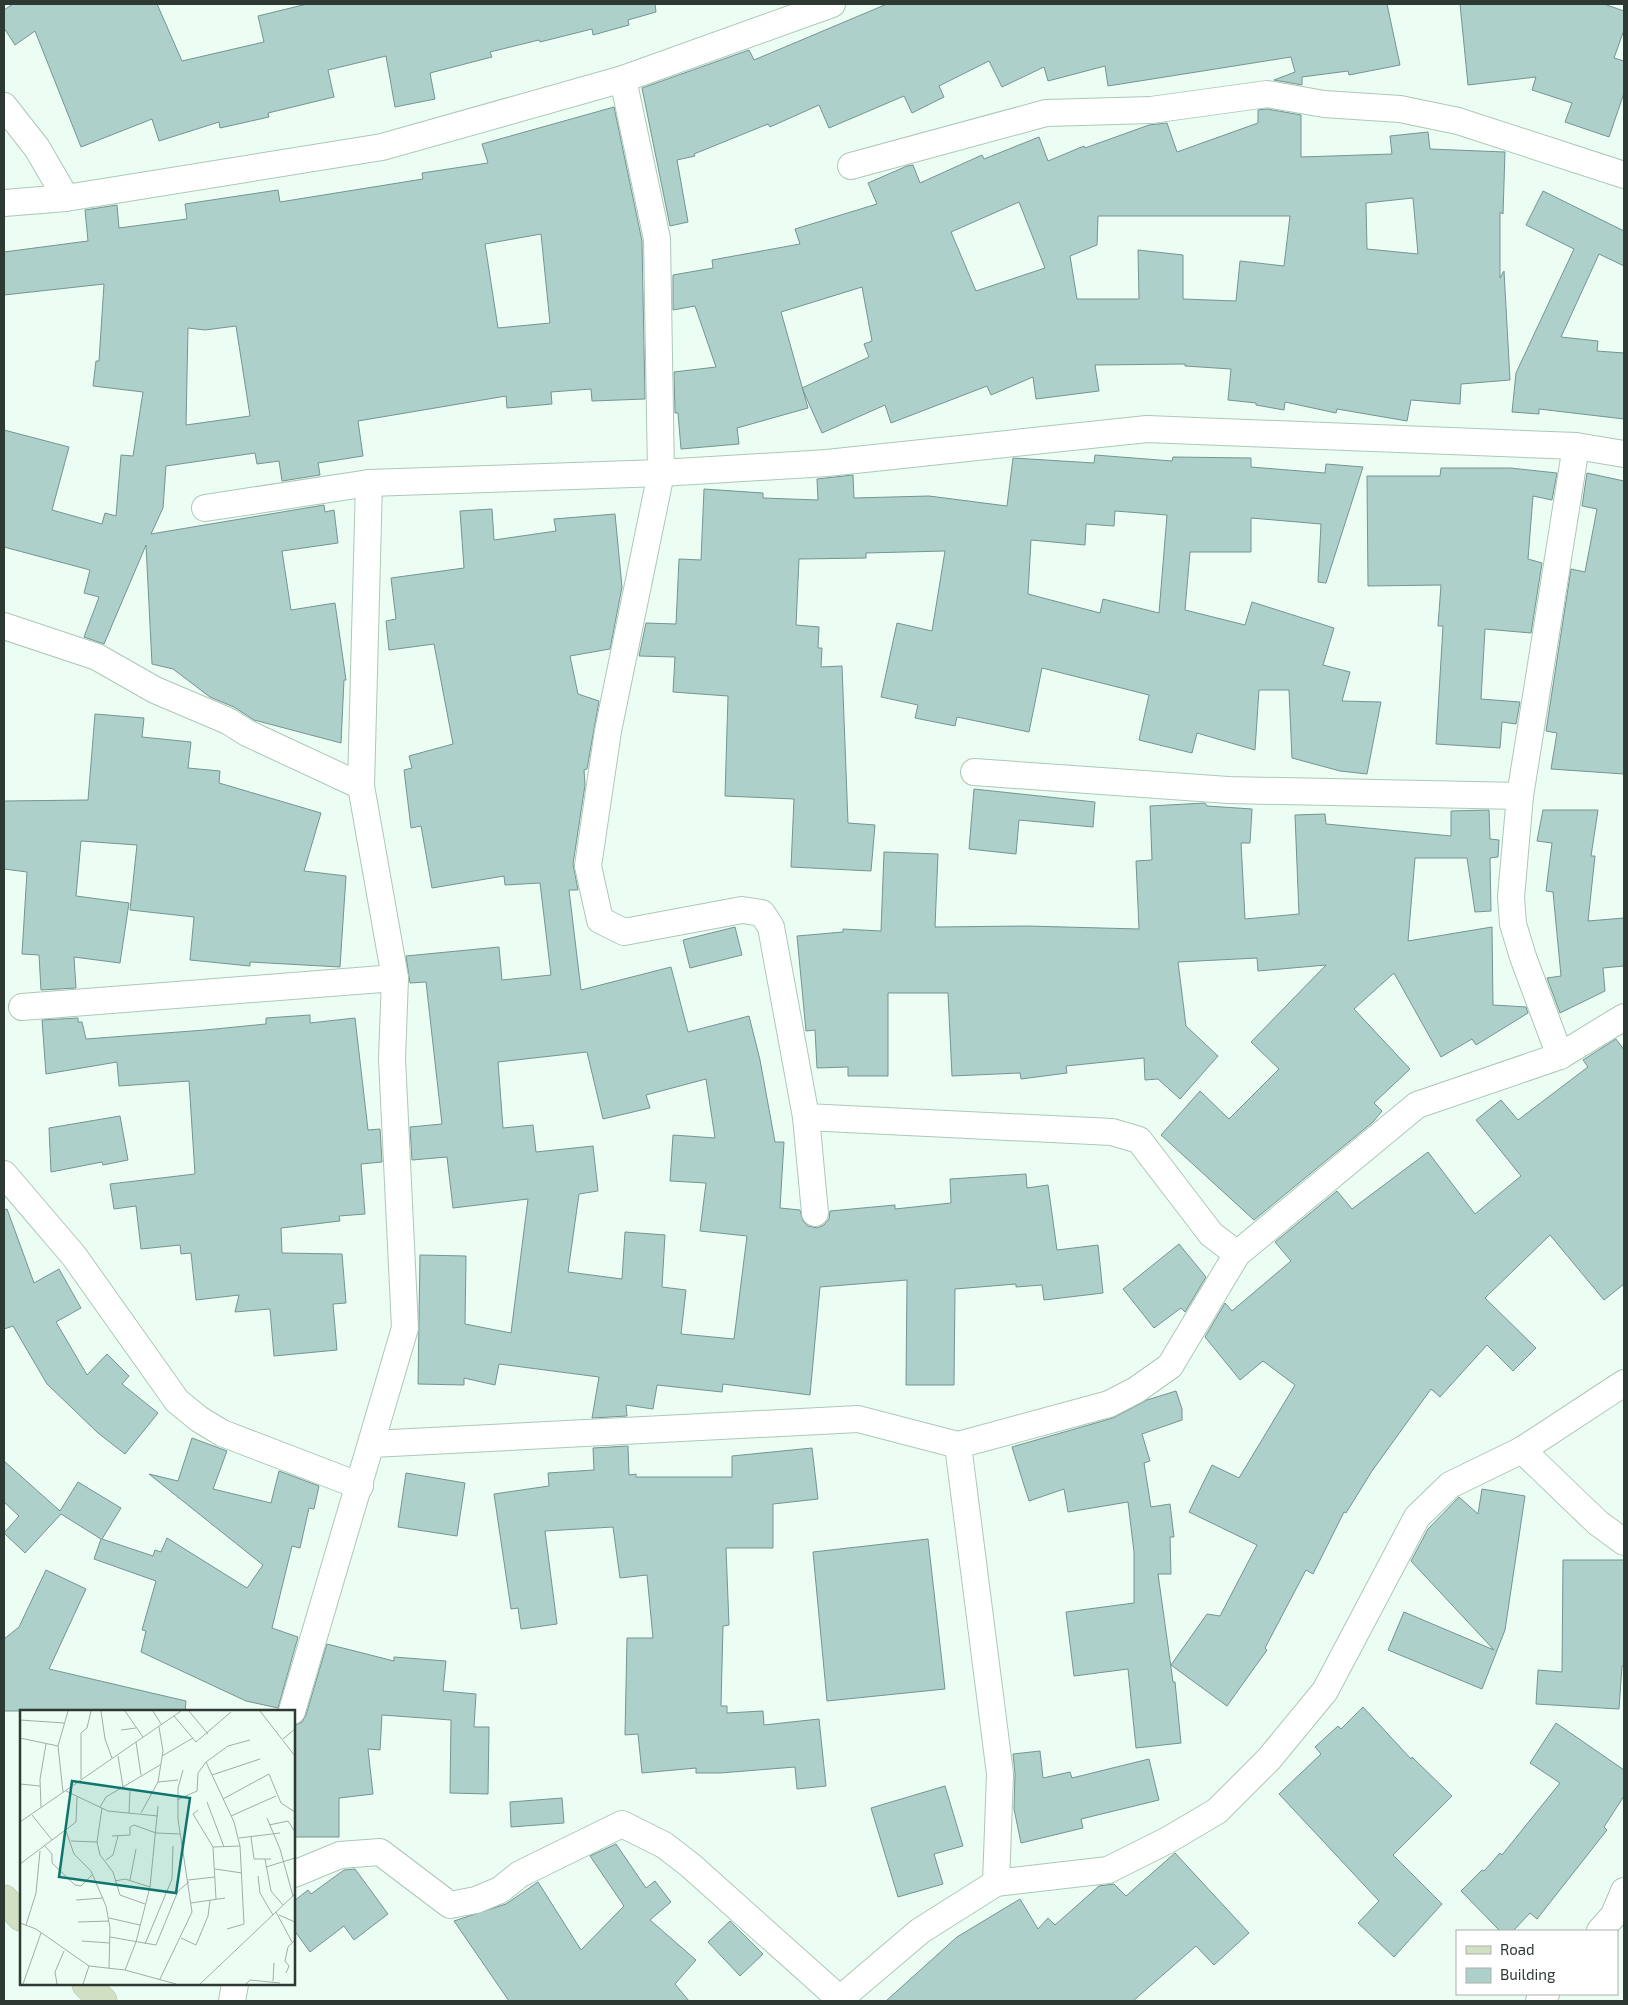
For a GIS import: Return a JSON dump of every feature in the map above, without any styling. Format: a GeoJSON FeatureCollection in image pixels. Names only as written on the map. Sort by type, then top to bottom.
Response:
{"type":"FeatureCollection","features":[{"type":"Feature","properties":{"kind":"main road"},"geometry":{"type":"LineString","coordinates":[[4,1899],[20,1916]]}},
{"type":"Feature","properties":{"kind":"main road"},"geometry":{"type":"LineString","coordinates":[[87,1985],[103,2001]]}},
{"type":"Feature","properties":{"kind":"street"},"geometry":{"type":"LineString","coordinates":[[4,203],[66,198],[382,147],[623,79],[832,4]]}},
{"type":"Feature","properties":{"kind":"street"},"geometry":{"type":"LineString","coordinates":[[623,79],[657,239],[661,473],[608,731],[588,866],[600,920],[624,932],[742,910],[762,913],[771,927],[806,1117],[815,1213]]}},
{"type":"Feature","properties":{"kind":"street"},"geometry":{"type":"LineString","coordinates":[[852,166],[1046,114],[1151,110],[1267,94],[1324,104],[1400,109],[1458,121],[1624,175]]}},
{"type":"Feature","properties":{"kind":"street"},"geometry":{"type":"LineString","coordinates":[[4,106],[37,148],[66,198]]}},
{"type":"Feature","properties":{"kind":"street"},"geometry":{"type":"LineString","coordinates":[[205,508],[370,483],[661,473],[827,463],[1147,429],[1576,446],[1624,454]]}},
{"type":"Feature","properties":{"kind":"street"},"geometry":{"type":"LineString","coordinates":[[1560,1056],[1522,958],[1513,924],[1512,897],[1520,796],[1576,446]]}},
{"type":"Feature","properties":{"kind":"street"},"geometry":{"type":"LineString","coordinates":[[292,1710],[360,1486],[405,1328],[392,1059],[395,978],[361,786],[370,483]]}},
{"type":"Feature","properties":{"kind":"street"},"geometry":{"type":"LineString","coordinates":[[4,626],[97,657],[155,690],[228,720],[247,734],[361,786]]}},
{"type":"Feature","properties":{"kind":"street"},"geometry":{"type":"LineString","coordinates":[[974,772],[1228,790],[1520,796]]}},
{"type":"Feature","properties":{"kind":"street"},"geometry":{"type":"LineString","coordinates":[[22,1007],[395,978]]}},
{"type":"Feature","properties":{"kind":"street"},"geometry":{"type":"LineString","coordinates":[[372,1444],[858,1419],[958,1445],[1109,1404],[1170,1366],[1237,1254],[1417,1105],[1560,1056],[1624,1018]]}},
{"type":"Feature","properties":{"kind":"street"},"geometry":{"type":"LineString","coordinates":[[806,1117],[1112,1132],[1130,1137],[1139,1140],[1211,1234],[1237,1254]]}},
{"type":"Feature","properties":{"kind":"street"},"geometry":{"type":"LineString","coordinates":[[4,1174],[74,1256],[177,1401],[199,1419],[222,1433],[360,1486]]}},
{"type":"Feature","properties":{"kind":"street"},"geometry":{"type":"LineString","coordinates":[[295,1874],[340,1855],[380,1852],[450,1905],[476,1900],[500,1890],[520,1874],[622,1824],[671,1850],[841,2000],[920,1931],[996,1883],[1108,1870],[1168,1840],[1217,1811],[1269,1758],[1325,1692],[1417,1518],[1450,1485],[1522,1450],[1624,1383]]}},
{"type":"Feature","properties":{"kind":"street"},"geometry":{"type":"LineString","coordinates":[[958,1445],[1000,1774],[996,1883]]}},
{"type":"Feature","properties":{"kind":"street"},"geometry":{"type":"LineString","coordinates":[[1522,1450],[1598,1523],[1624,1542]]}},
{"type":"Feature","properties":{"kind":"street"},"geometry":{"type":"LineString","coordinates":[[1601,1930],[1614,1915],[1624,1891]]}},
{"type":"Feature","properties":{"kind":"street"},"geometry":{"type":"LineString","coordinates":[[232,2001],[235,1985]]}},
{"type":"Feature","properties":{"kind":"building"},"geometry":{"type":"Polygon","coordinates":[[[13,4],[157,4],[182,61],[264,42],[258,16],[307,4],[655,4],[656,12],[628,20],[629,25],[593,35],[592,29],[540,42],[539,40],[490,52],[492,57],[430,73],[435,99],[395,107],[386,56],[328,70],[334,97],[268,113],[269,117],[220,128],[219,122],[159,141],[152,119],[81,147],[35,31],[15,45],[4,28],[4,10],[13,4]]]}},
{"type":"Feature","properties":{"kind":"building"},"geometry":{"type":"Polygon","coordinates":[[[887,4],[1387,4],[1400,65],[1349,75],[1348,71],[1302,77],[1302,85],[1274,80],[1295,72],[1291,57],[1108,86],[1105,66],[1048,81],[1044,67],[1002,87],[989,61],[939,86],[944,97],[912,113],[904,96],[829,128],[819,105],[770,127],[768,124],[694,154],[695,156],[677,160],[688,222],[670,226],[642,88],[749,50],[754,60],[887,4]]]}},
{"type":"Feature","properties":{"kind":"building"},"geometry":{"type":"Polygon","coordinates":[[[1460,4],[1604,4],[1624,11],[1624,30],[1614,58],[1624,61],[1624,93],[1609,137],[1565,122],[1572,103],[1532,90],[1536,77],[1468,85],[1460,4]]]}},
{"type":"Feature","properties":{"kind":"building"},"geometry":{"type":"Polygon","coordinates":[[[614,107],[642,241],[645,399],[592,401],[591,389],[551,392],[552,404],[507,408],[506,396],[358,421],[363,456],[318,463],[320,475],[282,481],[279,461],[257,464],[255,453],[166,466],[163,508],[151,534],[324,505],[325,512],[334,510],[338,543],[282,551],[291,610],[335,603],[346,680],[344,680],[341,743],[254,720],[234,707],[210,697],[173,669],[152,664],[146,545],[104,644],[84,637],[99,597],[84,593],[90,570],[4,547],[4,430],[69,447],[52,510],[102,524],[105,513],[116,516],[121,455],[133,456],[143,392],[93,386],[96,361],[99,361],[104,284],[4,295],[4,252],[88,241],[85,210],[117,205],[119,228],[187,219],[185,204],[278,190],[280,202],[423,179],[422,173],[488,163],[482,144],[614,107]],[[541,234],[485,244],[498,328],[550,323],[541,234]],[[236,326],[205,330],[188,328],[186,425],[250,416],[236,326]]]}},
{"type":"Feature","properties":{"kind":"building"},"geometry":{"type":"Polygon","coordinates":[[[1267,109],[1301,115],[1301,157],[1392,154],[1390,136],[1428,132],[1430,149],[1505,152],[1503,214],[1500,212],[1500,278],[1504,271],[1510,380],[1461,384],[1460,404],[1411,400],[1407,421],[1337,409],[1336,413],[1285,402],[1284,410],[1256,405],[1256,403],[1228,400],[1231,369],[1185,366],[1185,364],[1095,365],[1099,391],[1036,399],[1033,377],[991,395],[987,386],[891,423],[885,405],[822,433],[803,390],[808,408],[737,428],[739,444],[681,449],[678,413],[675,413],[674,372],[716,367],[695,306],[673,310],[673,275],[713,268],[712,260],[800,244],[795,229],[877,204],[868,183],[907,166],[913,165],[920,183],[982,155],[984,159],[1039,137],[1048,161],[1084,146],[1085,148],[1149,125],[1167,123],[1177,152],[1258,123],[1258,110],[1267,109]],[[1413,198],[1366,203],[1367,249],[1418,254],[1413,198]],[[1019,202],[951,232],[976,291],[1045,268],[1019,202]],[[1098,216],[1097,245],[1070,256],[1077,299],[1139,299],[1138,250],[1183,255],[1183,299],[1236,301],[1240,261],[1284,266],[1290,216],[1098,216]],[[862,287],[781,312],[802,388],[869,357],[864,344],[872,341],[862,287]]]}},
{"type":"Feature","properties":{"kind":"building"},"geometry":{"type":"Polygon","coordinates":[[[1543,191],[1624,231],[1624,266],[1599,254],[1561,337],[1598,341],[1597,351],[1624,353],[1624,419],[1539,409],[1539,414],[1512,412],[1516,373],[1574,249],[1526,225],[1543,191]]]}},
{"type":"Feature","properties":{"kind":"building"},"geometry":{"type":"Polygon","coordinates":[[[1095,455],[1172,461],[1173,457],[1251,458],[1251,467],[1325,473],[1326,464],[1363,467],[1326,583],[1318,582],[1321,524],[1251,518],[1251,552],[1190,552],[1185,610],[1245,625],[1252,602],[1334,628],[1323,665],[1350,672],[1342,701],[1381,702],[1367,774],[1340,771],[1292,758],[1289,690],[1259,690],[1255,750],[1197,733],[1192,753],[1139,740],[1149,695],[1042,668],[1029,732],[957,717],[955,726],[915,718],[918,705],[881,697],[897,623],[932,631],[945,551],[866,553],[866,558],[799,559],[796,625],[819,627],[818,648],[822,648],[821,667],[842,666],[848,823],[875,825],[871,871],[791,867],[794,799],[725,796],[728,696],[673,692],[675,657],[639,656],[646,623],[676,624],[679,559],[701,560],[704,489],[763,493],[763,498],[818,500],[817,479],[853,475],[854,498],[929,496],[1007,506],[1013,458],[1094,463],[1095,455]],[[1115,511],[1114,526],[1086,524],[1085,545],[1031,540],[1028,594],[1100,613],[1103,599],[1159,613],[1167,515],[1115,511]]]}},
{"type":"Feature","properties":{"kind":"building"},"geometry":{"type":"Polygon","coordinates":[[[1441,468],[1510,468],[1557,473],[1552,500],[1533,496],[1528,559],[1542,563],[1531,633],[1485,629],[1481,699],[1520,702],[1516,724],[1502,722],[1500,748],[1436,744],[1443,626],[1438,626],[1441,585],[1368,586],[1367,476],[1440,476],[1441,468]]]}},
{"type":"Feature","properties":{"kind":"building"},"geometry":{"type":"Polygon","coordinates":[[[1587,473],[1624,481],[1624,774],[1551,769],[1557,733],[1546,731],[1571,569],[1585,572],[1597,509],[1582,506],[1587,473]]]}},
{"type":"Feature","properties":{"kind":"building"},"geometry":{"type":"Polygon","coordinates":[[[492,509],[494,540],[556,531],[554,519],[615,514],[622,587],[610,649],[570,656],[578,694],[599,701],[587,769],[584,770],[585,785],[573,864],[578,890],[569,890],[581,990],[671,967],[688,1032],[749,1016],[760,1060],[775,1142],[784,1142],[780,1208],[800,1210],[803,1221],[808,1226],[817,1228],[824,1225],[829,1219],[830,1211],[895,1205],[895,1209],[951,1203],[950,1179],[1026,1174],[1027,1188],[1048,1185],[1057,1250],[1098,1245],[1103,1293],[1044,1300],[1042,1285],[1016,1287],[1016,1284],[955,1289],[954,1385],[906,1385],[907,1280],[820,1287],[810,1395],[723,1384],[722,1392],[657,1385],[653,1409],[626,1405],[627,1416],[592,1418],[599,1377],[499,1364],[495,1385],[464,1378],[464,1385],[418,1384],[420,1255],[466,1256],[465,1324],[511,1333],[528,1199],[453,1208],[447,1157],[412,1160],[410,1127],[442,1124],[426,982],[410,983],[406,956],[499,947],[502,980],[551,975],[540,883],[505,885],[504,876],[432,888],[421,826],[411,828],[404,770],[412,768],[409,756],[453,744],[434,644],[389,650],[386,621],[396,619],[391,578],[464,568],[460,511],[492,509]],[[587,1052],[498,1062],[503,1128],[533,1125],[536,1152],[593,1146],[598,1191],[579,1194],[568,1272],[622,1279],[625,1232],[665,1235],[662,1287],[686,1290],[681,1334],[734,1339],[747,1236],[700,1231],[706,1183],[670,1181],[673,1135],[715,1138],[706,1079],[646,1095],[650,1108],[603,1119],[587,1052]]]}},
{"type":"Feature","properties":{"kind":"building"},"geometry":{"type":"Polygon","coordinates":[[[95,714],[144,718],[142,737],[191,742],[188,768],[220,771],[219,783],[321,813],[304,871],[346,876],[340,967],[250,962],[250,966],[190,960],[194,917],[130,910],[137,845],[81,841],[76,896],[129,903],[120,963],[74,957],[76,988],[41,990],[39,955],[22,954],[27,872],[4,869],[4,801],[88,800],[95,714]]]}},
{"type":"Feature","properties":{"kind":"building"},"geometry":{"type":"Polygon","coordinates":[[[974,789],[1095,802],[1093,827],[1019,820],[1016,854],[969,849],[974,789]]]}},
{"type":"Feature","properties":{"kind":"building"},"geometry":{"type":"Polygon","coordinates":[[[1205,803],[1207,806],[1252,809],[1250,843],[1241,843],[1245,919],[1299,914],[1295,815],[1325,814],[1326,824],[1451,836],[1451,811],[1489,810],[1490,839],[1499,840],[1498,857],[1490,858],[1491,911],[1475,912],[1467,858],[1415,858],[1408,941],[1492,927],[1493,1005],[1526,1007],[1528,1013],[1476,1045],[1472,1039],[1441,1057],[1394,973],[1354,1009],[1410,1069],[1374,1103],[1382,1111],[1373,1122],[1254,1220],[1161,1135],[1200,1091],[1229,1119],[1279,1069],[1251,1042],[1326,965],[1258,971],[1257,958],[1178,962],[1186,1026],[1218,1056],[1180,1099],[1158,1079],[1145,1080],[1144,1058],[1066,1066],[1067,1073],[1021,1079],[1020,1073],[952,1076],[948,993],[888,993],[888,1076],[848,1076],[848,1067],[817,1068],[815,1030],[806,1031],[797,936],[843,932],[843,929],[881,931],[884,852],[938,854],[935,927],[1027,926],[1139,929],[1136,861],[1152,860],[1150,806],[1205,803]]]}},
{"type":"Feature","properties":{"kind":"building"},"geometry":{"type":"Polygon","coordinates":[[[1543,810],[1598,810],[1591,856],[1595,856],[1588,921],[1624,918],[1624,966],[1603,968],[1605,991],[1560,1013],[1547,978],[1561,976],[1553,892],[1546,891],[1552,843],[1537,841],[1543,810]]]}},
{"type":"Feature","properties":{"kind":"building"},"geometry":{"type":"Polygon","coordinates":[[[735,927],[742,955],[690,968],[683,940],[735,927]]]}},
{"type":"Feature","properties":{"kind":"building"},"geometry":{"type":"Polygon","coordinates":[[[310,1015],[310,1023],[355,1018],[368,1130],[380,1129],[382,1162],[361,1164],[365,1214],[339,1216],[340,1221],[281,1228],[282,1253],[342,1254],[346,1303],[333,1304],[337,1350],[274,1356],[270,1309],[235,1312],[239,1295],[196,1300],[191,1253],[181,1254],[180,1245],[141,1249],[136,1206],[114,1209],[110,1184],[195,1174],[189,1081],[119,1086],[117,1062],[46,1074],[42,1020],[78,1018],[78,1022],[82,1022],[86,1039],[266,1024],[266,1018],[310,1015]]]}},
{"type":"Feature","properties":{"kind":"building"},"geometry":{"type":"Polygon","coordinates":[[[1616,1039],[1624,1050],[1624,1284],[1604,1300],[1550,1235],[1485,1298],[1536,1348],[1513,1371],[1487,1345],[1440,1397],[1431,1389],[1372,1471],[1346,1513],[1344,1512],[1313,1574],[1306,1570],[1265,1648],[1267,1650],[1227,1706],[1171,1665],[1207,1614],[1220,1616],[1257,1545],[1189,1512],[1212,1465],[1239,1478],[1295,1385],[1263,1361],[1240,1380],[1205,1337],[1225,1303],[1232,1311],[1291,1261],[1275,1242],[1337,1191],[1352,1209],[1428,1152],[1475,1214],[1521,1176],[1476,1120],[1501,1100],[1518,1120],[1588,1067],[1583,1060],[1616,1039]]]}},
{"type":"Feature","properties":{"kind":"building"},"geometry":{"type":"Polygon","coordinates":[[[120,1116],[128,1160],[103,1165],[102,1162],[51,1172],[49,1128],[120,1116]]]}},
{"type":"Feature","properties":{"kind":"building"},"geometry":{"type":"Polygon","coordinates":[[[7,1209],[34,1283],[59,1269],[81,1308],[56,1322],[87,1375],[107,1354],[129,1376],[122,1384],[158,1413],[125,1454],[98,1433],[47,1384],[13,1326],[4,1329],[4,1210],[7,1209]]]}},
{"type":"Feature","properties":{"kind":"building"},"geometry":{"type":"Polygon","coordinates":[[[1179,1244],[1206,1277],[1185,1312],[1181,1308],[1154,1328],[1123,1289],[1179,1244]]]}},
{"type":"Feature","properties":{"kind":"building"},"geometry":{"type":"Polygon","coordinates":[[[1176,1391],[1182,1409],[1182,1420],[1142,1434],[1150,1461],[1144,1463],[1151,1507],[1170,1504],[1174,1537],[1170,1537],[1171,1574],[1158,1574],[1173,1682],[1175,1682],[1181,1743],[1136,1748],[1128,1669],[1074,1676],[1066,1612],[1134,1603],[1134,1552],[1128,1502],[1068,1512],[1064,1489],[1029,1501],[1012,1447],[1113,1418],[1147,1400],[1176,1391]]]}},
{"type":"Feature","properties":{"kind":"building"},"geometry":{"type":"Polygon","coordinates":[[[192,1438],[227,1451],[213,1489],[271,1503],[279,1471],[319,1486],[314,1509],[309,1508],[300,1548],[292,1546],[272,1628],[298,1637],[278,1708],[246,1701],[141,1652],[146,1631],[142,1630],[156,1581],[94,1559],[101,1539],[61,1514],[25,1553],[4,1533],[19,1516],[4,1502],[4,1461],[60,1511],[78,1482],[121,1508],[102,1539],[153,1556],[155,1550],[161,1552],[167,1538],[247,1588],[263,1565],[149,1474],[178,1481],[192,1438]]]}},
{"type":"Feature","properties":{"kind":"building"},"geometry":{"type":"Polygon","coordinates":[[[628,1446],[629,1475],[636,1474],[636,1477],[732,1477],[732,1456],[812,1448],[818,1499],[773,1504],[773,1548],[726,1548],[729,1625],[723,1626],[721,1706],[727,1706],[727,1713],[763,1711],[764,1725],[819,1719],[826,1786],[797,1789],[795,1767],[720,1773],[696,1773],[696,1768],[642,1773],[638,1734],[625,1735],[627,1638],[653,1638],[647,1575],[620,1578],[613,1527],[545,1531],[557,1624],[521,1629],[518,1608],[511,1609],[494,1494],[549,1486],[548,1473],[594,1470],[593,1448],[628,1446]]]}},
{"type":"Feature","properties":{"kind":"building"},"geometry":{"type":"Polygon","coordinates":[[[406,1473],[465,1483],[457,1536],[398,1527],[406,1473]]]}},
{"type":"Feature","properties":{"kind":"building"},"geometry":{"type":"Polygon","coordinates":[[[1482,1489],[1525,1496],[1505,1630],[1482,1689],[1388,1650],[1404,1612],[1494,1650],[1411,1561],[1428,1529],[1459,1497],[1478,1514],[1482,1489]]]}},
{"type":"Feature","properties":{"kind":"building"},"geometry":{"type":"Polygon","coordinates":[[[928,1539],[945,1689],[827,1701],[813,1552],[928,1539]]]}},
{"type":"Feature","properties":{"kind":"building"},"geometry":{"type":"Polygon","coordinates":[[[1563,1560],[1624,1560],[1624,1666],[1622,1666],[1619,1709],[1536,1704],[1538,1670],[1562,1672],[1563,1560]]]}},
{"type":"Feature","properties":{"kind":"building"},"geometry":{"type":"Polygon","coordinates":[[[46,1570],[86,1589],[49,1669],[186,1701],[185,1710],[4,1711],[4,1639],[19,1627],[46,1570]]]}},
{"type":"Feature","properties":{"kind":"building"},"geometry":{"type":"Polygon","coordinates":[[[327,1644],[394,1661],[394,1657],[446,1661],[443,1691],[476,1694],[474,1727],[489,1727],[488,1794],[450,1793],[451,1720],[382,1715],[380,1750],[368,1749],[373,1794],[339,1798],[339,1837],[295,1837],[295,1726],[302,1722],[306,1715],[327,1644]]]}},
{"type":"Feature","properties":{"kind":"building"},"geometry":{"type":"Polygon","coordinates":[[[1363,1707],[1411,1759],[1412,1757],[1452,1796],[1393,1855],[1442,1904],[1394,1957],[1358,1923],[1379,1901],[1279,1794],[1321,1754],[1315,1747],[1338,1726],[1341,1729],[1363,1707]]]}},
{"type":"Feature","properties":{"kind":"building"},"geometry":{"type":"Polygon","coordinates":[[[1556,1723],[1624,1770],[1624,1796],[1604,1827],[1607,1830],[1537,1919],[1530,1913],[1514,1930],[1499,1930],[1461,1891],[1482,1870],[1484,1871],[1500,1853],[1502,1855],[1560,1783],[1530,1763],[1556,1723]]]}},
{"type":"Feature","properties":{"kind":"building"},"geometry":{"type":"Polygon","coordinates":[[[1040,1751],[1043,1778],[1070,1772],[1072,1778],[1149,1759],[1159,1800],[1081,1819],[1083,1828],[1021,1843],[1014,1809],[1015,1774],[1013,1754],[1040,1751]]]}},
{"type":"Feature","properties":{"kind":"building"},"geometry":{"type":"Polygon","coordinates":[[[945,1786],[963,1846],[934,1854],[943,1884],[898,1897],[871,1808],[945,1786]]]}},
{"type":"Feature","properties":{"kind":"building"},"geometry":{"type":"Polygon","coordinates":[[[562,1798],[564,1823],[511,1827],[510,1802],[562,1798]]]}},
{"type":"Feature","properties":{"kind":"building"},"geometry":{"type":"Polygon","coordinates":[[[616,1844],[646,1888],[655,1881],[671,1902],[650,1920],[696,1960],[675,1984],[689,2001],[509,2001],[454,1921],[506,1904],[538,1882],[581,1950],[624,1906],[590,1856],[616,1844]]]}},
{"type":"Feature","properties":{"kind":"building"},"geometry":{"type":"Polygon","coordinates":[[[1175,1853],[1249,1933],[1214,1965],[1196,1946],[1133,2001],[886,2001],[957,1937],[1020,1899],[1038,1929],[1048,1918],[1055,1925],[1099,1886],[1114,1884],[1126,1896],[1175,1853]]]}},
{"type":"Feature","properties":{"kind":"building"},"geometry":{"type":"Polygon","coordinates":[[[355,1869],[388,1914],[354,1940],[344,1926],[310,1952],[295,1931],[295,1900],[308,1890],[311,1894],[344,1870],[355,1869]]]}},
{"type":"Feature","properties":{"kind":"building"},"geometry":{"type":"Polygon","coordinates":[[[730,1921],[763,1954],[740,1976],[708,1942],[730,1921]]]}}]}
